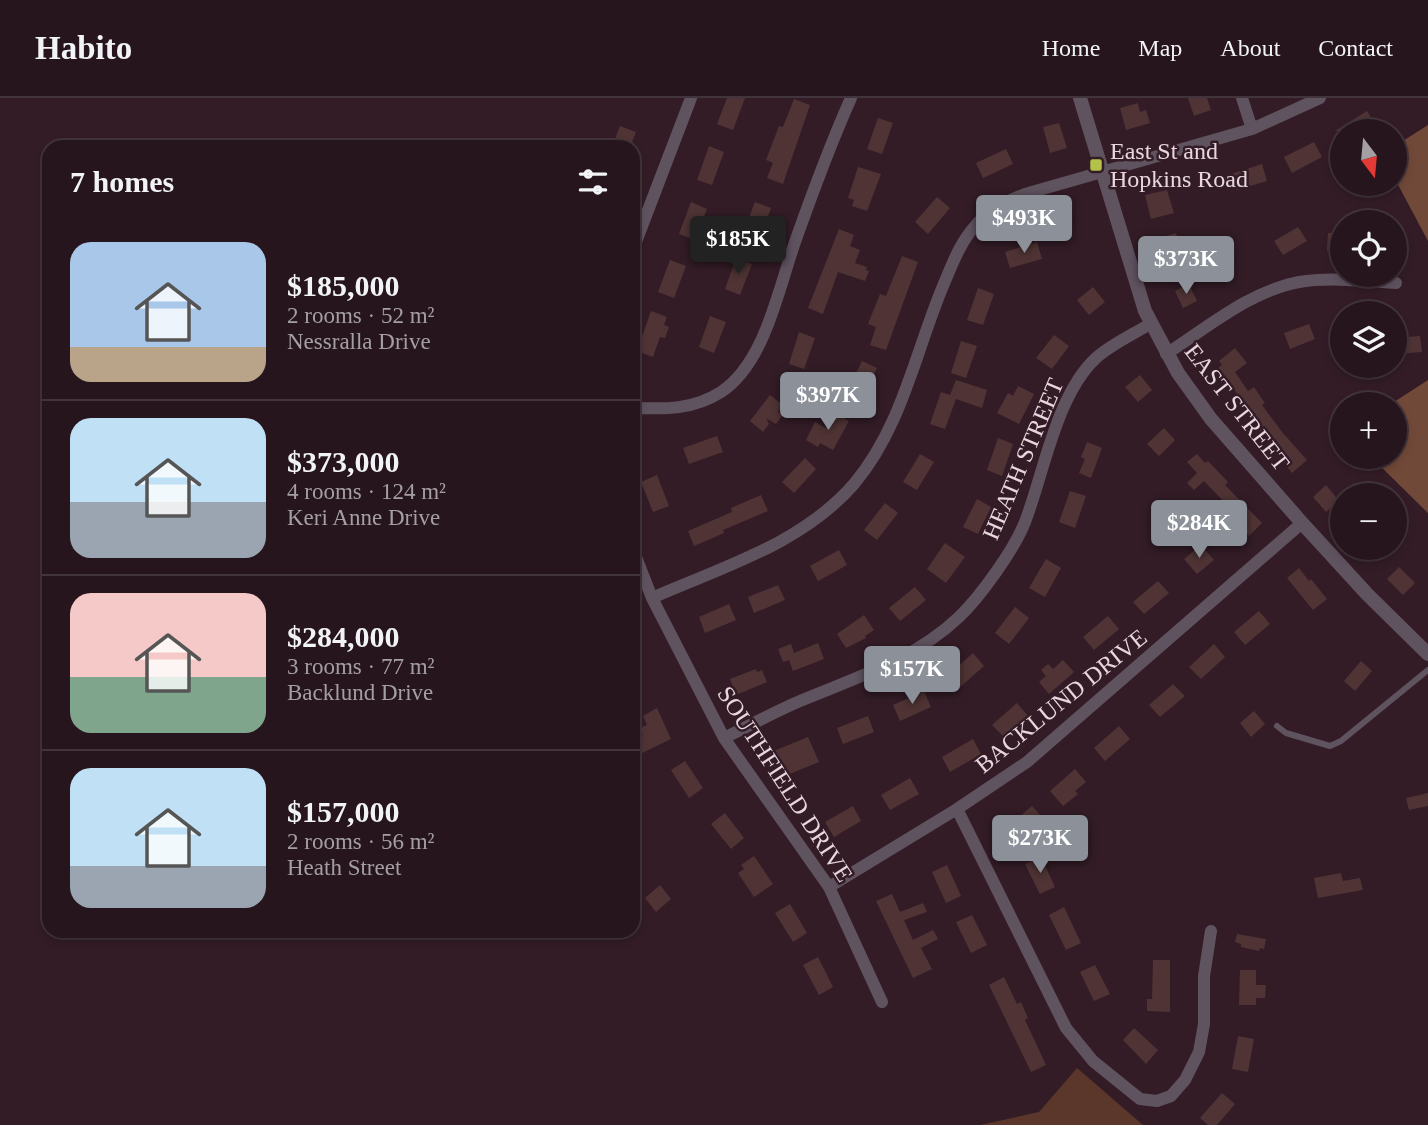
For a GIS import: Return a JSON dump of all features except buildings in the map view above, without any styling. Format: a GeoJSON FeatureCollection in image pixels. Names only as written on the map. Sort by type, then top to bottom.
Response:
{"type":"FeatureCollection","features":[{"type":"Feature","properties":{"kind":"street"},"geometry":{"type":"LineString","coordinates":[[640,231],[691,98]]}},
{"type":"Feature","properties":{"kind":"street"},"geometry":{"type":"LineString","coordinates":[[640,408],[666,410],[696,404],[722,391],[751,360],[760,343],[803,220],[851,98]]}},
{"type":"Feature","properties":{"kind":"street","name":"EAST STREET"},"geometry":{"type":"LineString","coordinates":[[1080,98],[1150,324],[1166,354],[1211,419],[1367,594],[1428,654]]}},
{"type":"Feature","properties":{"kind":"street"},"geometry":{"type":"LineString","coordinates":[[1242,98],[1252,129]]}},
{"type":"Feature","properties":{"kind":"street"},"geometry":{"type":"LineString","coordinates":[[652,598],[781,541],[830,508],[866,469],[891,425],[944,283],[964,241],[975,226],[1008,201],[1252,129],[1320,98]]}},
{"type":"Feature","properties":{"kind":"street"},"geometry":{"type":"LineString","coordinates":[[1166,354],[1250,300],[1281,287],[1314,281],[1330,281]]}},
{"type":"Feature","properties":{"kind":"street","name":"HEATH STREET"},"geometry":{"type":"LineString","coordinates":[[724,738],[797,702],[893,663],[959,617],[985,584],[1024,525],[1057,425],[1084,373],[1095,359],[1150,324]]}},
{"type":"Feature","properties":{"kind":"street","name":"BACKLUND DRIVE"},"geometry":{"type":"LineString","coordinates":[[829,887],[957,810],[1027,762],[1302,523]]}},
{"type":"Feature","properties":{"kind":"street","name":"SOUTHFIELD DRIVE"},"geometry":{"type":"LineString","coordinates":[[640,567],[652,598],[724,738],[829,887],[882,1002]]}},
{"type":"Feature","properties":{"kind":"street"},"geometry":{"type":"LineString","coordinates":[[957,810],[1074,1040],[1093,1061],[1140,1099],[1157,1101],[1171,1096],[1177,1091],[1199,1052],[1204,1024],[1204,976],[1212,931]]}},
{"type":"Feature","properties":{"kind":"lane"},"geometry":{"type":"LineString","coordinates":[[1277,726],[1286,733],[1330,746],[1341,741],[1428,670]]}},
{"type":"Feature","properties":{"kind":"shaded area"},"geometry":{"type":"Polygon","coordinates":[[[1428,125],[1428,241],[1404,196],[1407,196],[1407,138],[1428,125]]]}},
{"type":"Feature","properties":{"kind":"shaded area"},"geometry":{"type":"Polygon","coordinates":[[[1428,380],[1428,513],[1407,492],[1407,483],[1397,483],[1383,469],[1407,469],[1407,394],[1428,380]]]}},
{"type":"Feature","properties":{"kind":"shaded area"},"geometry":{"type":"Polygon","coordinates":[[[1077,1068],[1143,1125],[980,1125],[1039,1112],[1077,1068]]]}},
{"type":"Feature","properties":{"kind":"place","name":"East St and Hopkins Road"},"geometry":{"type":"Point","coordinates":[1096,165]}}]}
